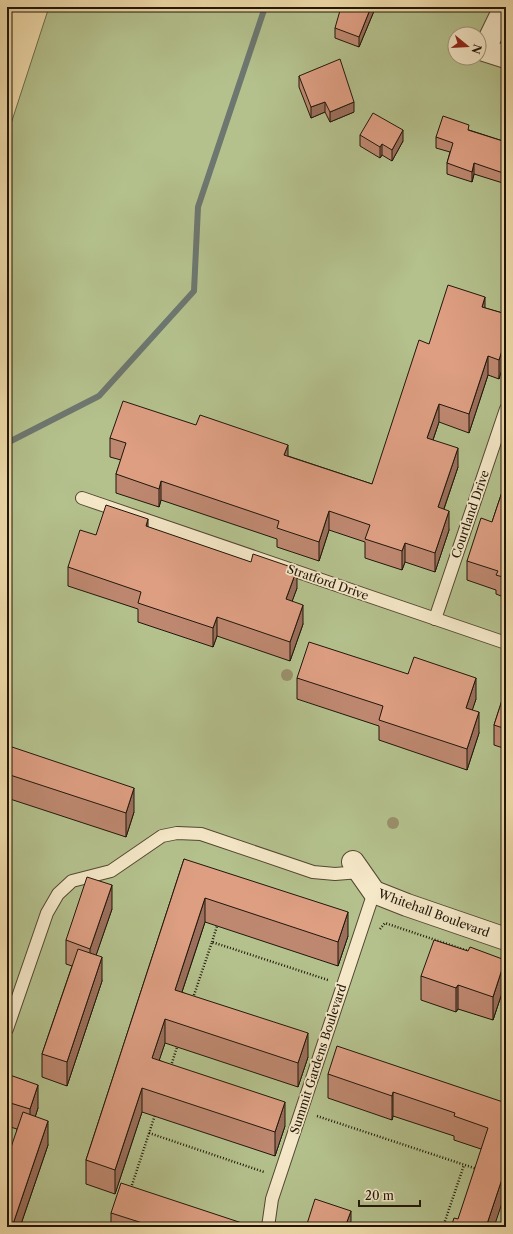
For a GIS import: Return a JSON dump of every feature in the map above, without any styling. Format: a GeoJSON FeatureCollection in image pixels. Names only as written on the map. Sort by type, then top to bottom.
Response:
{"type":"FeatureCollection","features":[{"type":"Feature","properties":{"kind":"street"},"geometry":{"type":"LineString","coordinates":[[505,7],[484,50],[506,57]]}},
{"type":"Feature","properties":{"kind":"street","name":"Whitehall Boulevard"},"geometry":{"type":"LineString","coordinates":[[357,867],[374,892],[407,905],[506,938]]}},
{"type":"Feature","properties":{"kind":"lane","name":"Courtland Drive"},"geometry":{"type":"LineString","coordinates":[[435,618],[506,409]]}},
{"type":"Feature","properties":{"kind":"lane","name":"Stratford Drive"},"geometry":{"type":"LineString","coordinates":[[82,498],[506,643]]}},
{"type":"Feature","properties":{"kind":"lane"},"geometry":{"type":"LineString","coordinates":[[7,1029],[47,913],[58,894],[72,881],[111,871],[162,836],[177,833],[202,834],[313,872],[335,874],[357,867]]}},
{"type":"Feature","properties":{"kind":"lane","name":"Summit Gardens Boulevard"},"geometry":{"type":"LineString","coordinates":[[268,1227],[272,1200],[374,892]]}},
{"type":"Feature","properties":{"kind":"path"},"geometry":{"type":"LineString","coordinates":[[192,1001],[219,921]]}},
{"type":"Feature","properties":{"kind":"path"},"geometry":{"type":"LineString","coordinates":[[377,935],[385,923],[476,954]]}},
{"type":"Feature","properties":{"kind":"path"},"geometry":{"type":"LineString","coordinates":[[212,942],[336,983]]}},
{"type":"Feature","properties":{"kind":"path"},"geometry":{"type":"LineString","coordinates":[[170,1067],[180,1037]]}},
{"type":"Feature","properties":{"kind":"path"},"geometry":{"type":"LineString","coordinates":[[319,1109],[316,1116],[480,1170]]}},
{"type":"Feature","properties":{"kind":"path"},"geometry":{"type":"LineString","coordinates":[[129,1192],[156,1111]]}},
{"type":"Feature","properties":{"kind":"path"},"geometry":{"type":"LineString","coordinates":[[148,1133],[280,1177]]}},
{"type":"Feature","properties":{"kind":"path"},"geometry":{"type":"LineString","coordinates":[[443,1227],[464,1165]]}},
{"type":"Feature","properties":{"kind":"green space"},"geometry":{"type":"Polygon","coordinates":[[[49,7],[506,7],[506,1227],[7,1227],[7,136],[49,7]]]}},
{"type":"Feature","properties":{"kind":"building"},"geometry":{"type":"Polygon","coordinates":[[[341,7],[371,7],[359,37],[335,28],[341,7]]]}},
{"type":"Feature","properties":{"kind":"building"},"geometry":{"type":"Polygon","coordinates":[[[340,59],[354,102],[330,112],[325,102],[311,107],[299,76],[340,59]]]}},
{"type":"Feature","properties":{"kind":"building"},"geometry":{"type":"Polygon","coordinates":[[[373,113],[403,130],[392,150],[382,144],[380,147],[360,135],[373,113]]]}},
{"type":"Feature","properties":{"kind":"building"},"geometry":{"type":"Polygon","coordinates":[[[443,116],[469,125],[468,130],[506,142],[506,174],[474,163],[472,172],[447,163],[453,143],[436,137],[443,116]]]}},
{"type":"Feature","properties":{"kind":"building"},"geometry":{"type":"Polygon","coordinates":[[[448,285],[485,297],[482,307],[506,314],[506,338],[499,360],[488,356],[469,414],[439,404],[427,438],[458,448],[438,507],[449,511],[435,553],[405,543],[402,551],[365,539],[370,525],[329,511],[319,542],[277,528],[279,521],[161,481],[159,489],[116,474],[126,443],[110,438],[123,401],[196,425],[200,415],[288,445],[284,455],[372,484],[419,340],[429,344],[448,285]]]}},
{"type":"Feature","properties":{"kind":"building"},"geometry":{"type":"Polygon","coordinates":[[[506,480],[506,578],[496,575],[498,571],[467,561],[481,518],[492,522],[506,480]]]}},
{"type":"Feature","properties":{"kind":"building"},"geometry":{"type":"Polygon","coordinates":[[[106,505],[148,519],[146,526],[251,562],[253,554],[297,569],[286,599],[303,605],[290,642],[217,617],[213,628],[138,603],[141,592],[68,567],[80,530],[96,535],[106,505]]]}},
{"type":"Feature","properties":{"kind":"building"},"geometry":{"type":"Polygon","coordinates":[[[309,642],[408,674],[414,657],[476,678],[466,708],[479,712],[467,749],[379,720],[383,706],[297,678],[309,642]]]}},
{"type":"Feature","properties":{"kind":"building"},"geometry":{"type":"Polygon","coordinates":[[[506,688],[506,729],[494,725],[506,688]]]}},
{"type":"Feature","properties":{"kind":"building"},"geometry":{"type":"Polygon","coordinates":[[[12,747],[134,788],[126,813],[7,774],[7,762],[12,747]]]}},
{"type":"Feature","properties":{"kind":"building"},"geometry":{"type":"Polygon","coordinates":[[[184,859],[348,912],[338,942],[205,898],[175,990],[308,1033],[298,1063],[165,1019],[152,1058],[285,1102],[275,1132],[142,1088],[115,1170],[86,1160],[184,859]]]}},
{"type":"Feature","properties":{"kind":"building"},"geometry":{"type":"Polygon","coordinates":[[[87,877],[112,885],[90,949],[66,940],[87,877]]]}},
{"type":"Feature","properties":{"kind":"building"},"geometry":{"type":"Polygon","coordinates":[[[434,940],[468,951],[470,947],[505,960],[493,997],[458,985],[456,988],[421,976],[434,940]]]}},
{"type":"Feature","properties":{"kind":"building"},"geometry":{"type":"Polygon","coordinates":[[[78,949],[102,957],[67,1062],[42,1054],[78,949]]]}},
{"type":"Feature","properties":{"kind":"building"},"geometry":{"type":"Polygon","coordinates":[[[337,1046],[506,1103],[506,1167],[486,1227],[451,1227],[454,1218],[458,1219],[488,1128],[454,1116],[455,1113],[393,1092],[392,1096],[328,1074],[337,1046]]]}},
{"type":"Feature","properties":{"kind":"building"},"geometry":{"type":"Polygon","coordinates":[[[7,1074],[38,1085],[30,1109],[7,1102],[7,1074]]]}},
{"type":"Feature","properties":{"kind":"building"},"geometry":{"type":"Polygon","coordinates":[[[23,1112],[48,1121],[12,1227],[7,1227],[7,1159],[23,1112]]]}},
{"type":"Feature","properties":{"kind":"building"},"geometry":{"type":"Polygon","coordinates":[[[121,1183],[254,1227],[155,1227],[111,1213],[121,1183]]]}},
{"type":"Feature","properties":{"kind":"building"},"geometry":{"type":"Polygon","coordinates":[[[315,1199],[351,1211],[345,1227],[306,1227],[315,1199]]]}},
{"type":"Feature","properties":{"kind":"waterway"},"geometry":{"type":"LineString","coordinates":[[7,443],[99,396],[194,291],[198,207],[265,7]]}}]}
